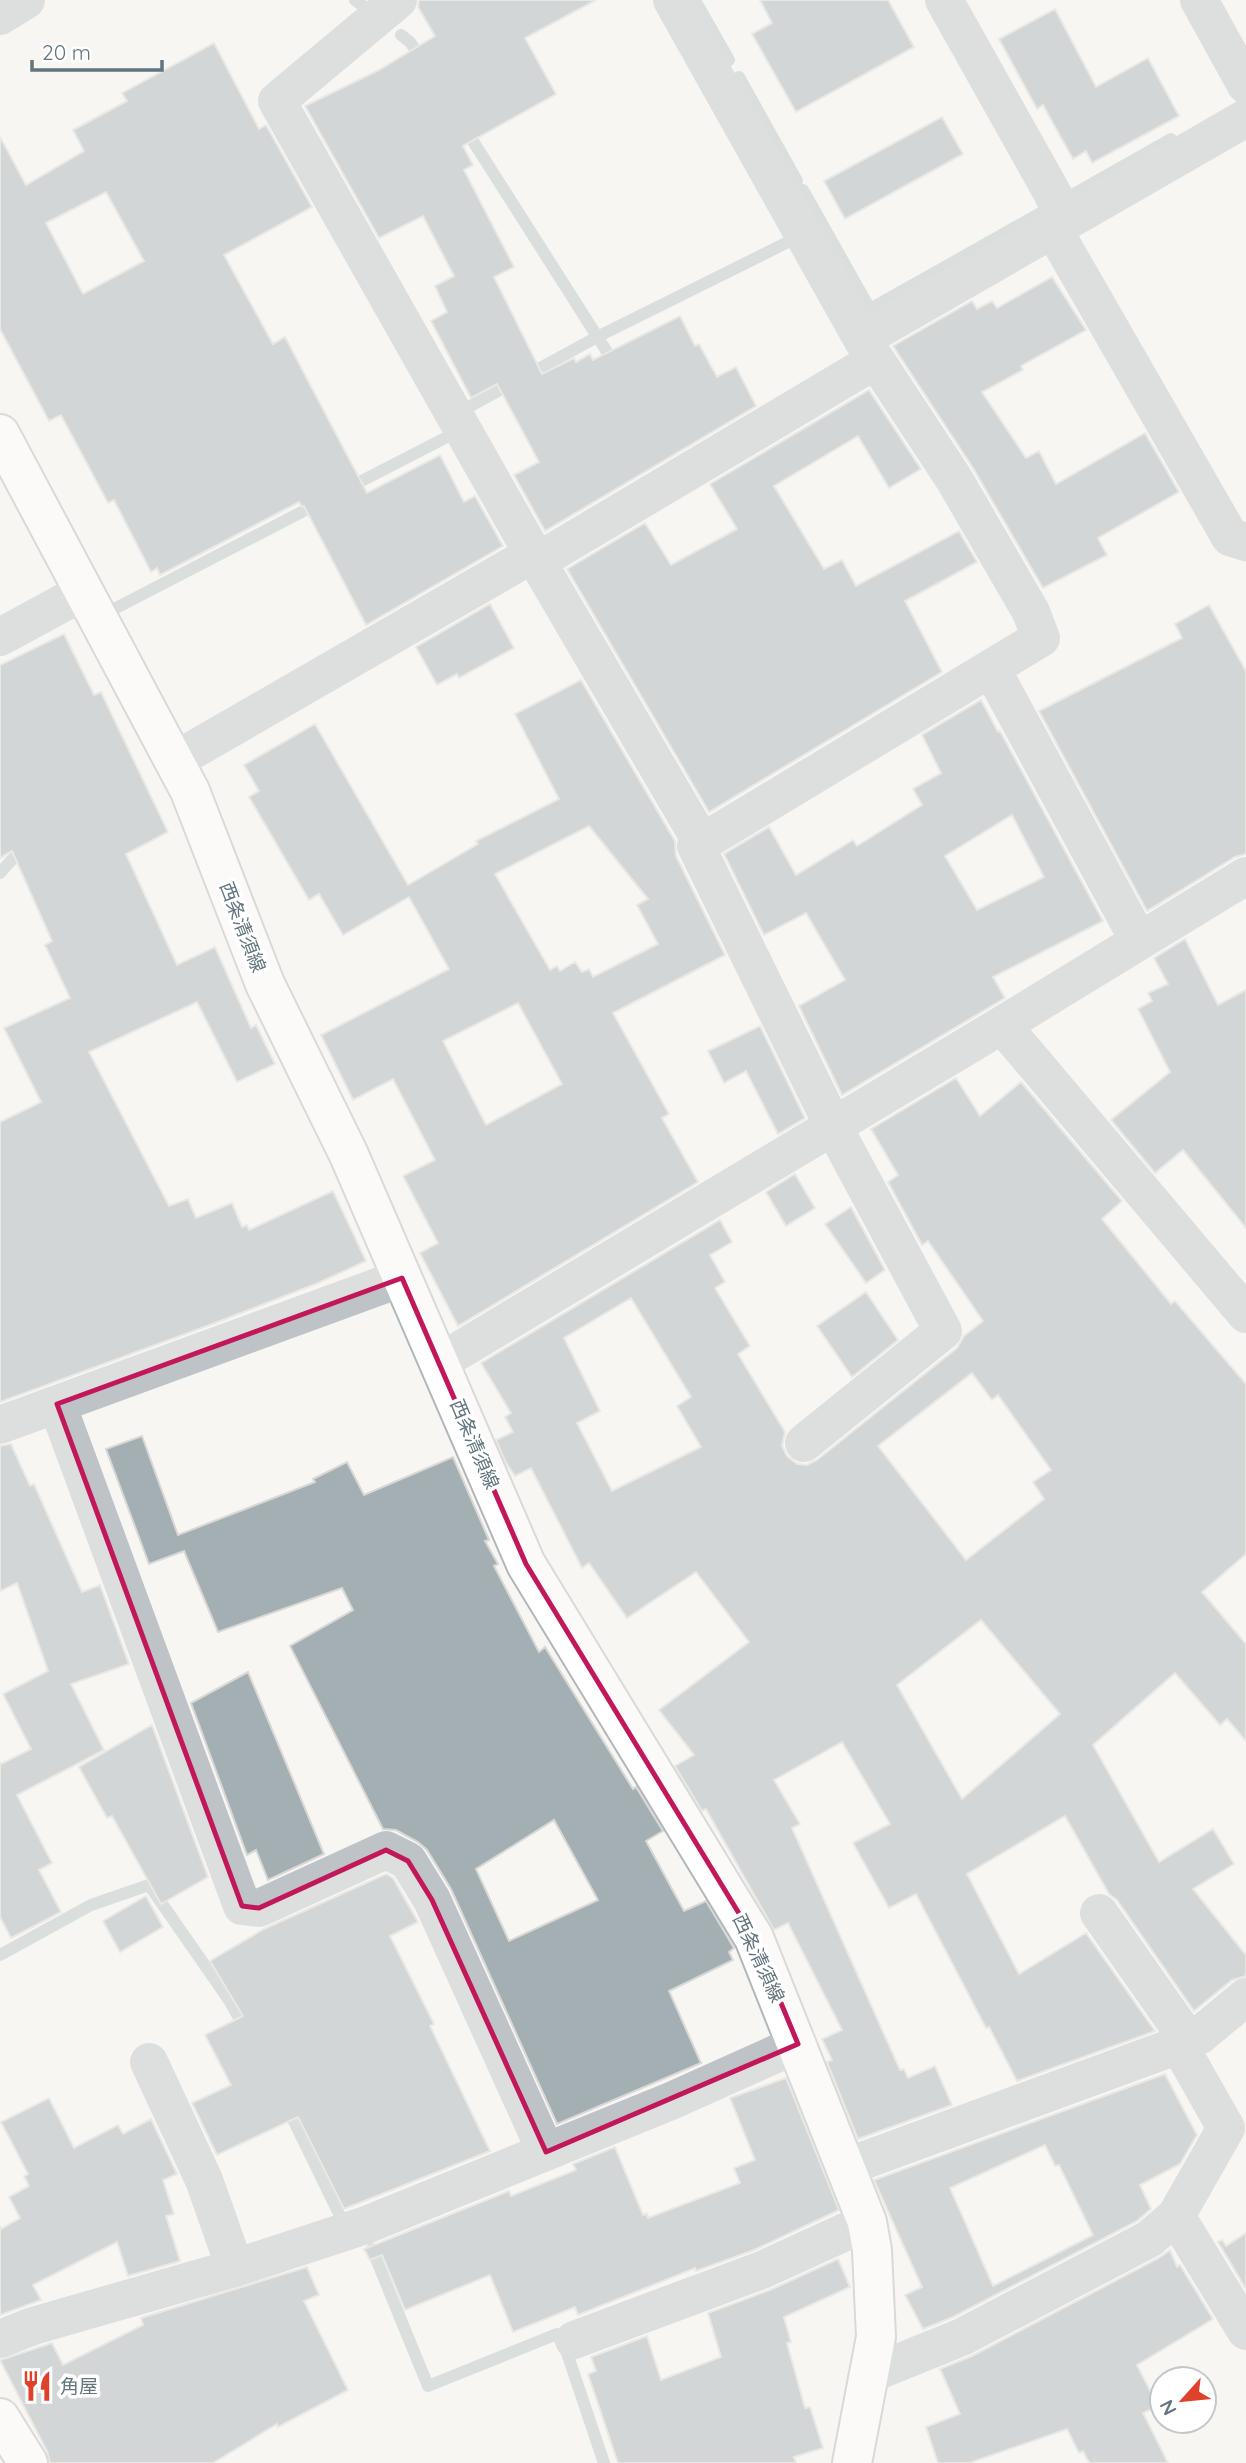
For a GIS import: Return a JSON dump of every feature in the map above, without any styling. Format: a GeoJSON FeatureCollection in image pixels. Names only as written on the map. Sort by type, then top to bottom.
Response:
{"type":"FeatureCollection","features":[{"type":"Feature","properties":{"kind":"main road","name":"西条清須線"},"geometry":{"type":"LineString","coordinates":[[0,434],[190,791],[265,984],[349,1155],[526,1564],[754,1938],[867,2222],[872,2250],[876,2337],[852,2463]]}},
{"type":"Feature","properties":{"kind":"main road"},"geometry":{"type":"LineString","coordinates":[[0,2418],[28,2463]]}},
{"type":"Feature","properties":{"kind":"street"},"geometry":{"type":"LineString","coordinates":[[0,16],[26,0]]}},
{"type":"Feature","properties":{"kind":"street"},"geometry":{"type":"LineString","coordinates":[[398,0],[276,101],[535,558],[702,843]]}},
{"type":"Feature","properties":{"kind":"street"},"geometry":{"type":"LineString","coordinates":[[672,0],[869,350],[954,480],[1031,612],[1041,638],[696,846],[833,1126],[943,1331],[804,1443]]}},
{"type":"Feature","properties":{"kind":"street"},"geometry":{"type":"LineString","coordinates":[[944,0],[1061,225],[1230,537],[1246,542]]}},
{"type":"Feature","properties":{"kind":"street"},"geometry":{"type":"LineString","coordinates":[[1199,0],[1246,85]]}},
{"type":"Feature","properties":{"kind":"street"},"geometry":{"type":"LineString","coordinates":[[174,761],[535,558],[869,350],[1061,225],[1246,118]]}},
{"type":"Feature","properties":{"kind":"street"},"geometry":{"type":"LineString","coordinates":[[0,637],[83,592]]}},
{"type":"Feature","properties":{"kind":"street"},"geometry":{"type":"LineString","coordinates":[[991,668],[1139,941]]}},
{"type":"Feature","properties":{"kind":"street"},"geometry":{"type":"LineString","coordinates":[[440,1362],[1246,876]]}},
{"type":"Feature","properties":{"kind":"street"},"geometry":{"type":"LineString","coordinates":[[1002,1025],[1246,1314]]}},
{"type":"Feature","properties":{"kind":"street"},"geometry":{"type":"LineString","coordinates":[[0,1425],[402,1278]]}},
{"type":"Feature","properties":{"kind":"street"},"geometry":{"type":"LineString","coordinates":[[57,1404],[242,1906],[259,1909],[386,1850],[408,1861],[432,1900],[546,2152]]}},
{"type":"Feature","properties":{"kind":"street"},"geometry":{"type":"LineString","coordinates":[[869,2375],[962,2337],[1149,2239],[1176,2216],[1226,2128],[1183,2042],[1098,1913]]}},
{"type":"Feature","properties":{"kind":"street"},"geometry":{"type":"LineString","coordinates":[[846,2167],[1183,2042],[1199,2035],[1246,1997]]}},
{"type":"Feature","properties":{"kind":"street"},"geometry":{"type":"LineString","coordinates":[[0,2339],[33,2326],[235,2268],[366,2225],[671,2101],[797,2044]]}},
{"type":"Feature","properties":{"kind":"street"},"geometry":{"type":"LineString","coordinates":[[149,2062],[204,2180],[235,2268]]}},
{"type":"Feature","properties":{"kind":"street"},"geometry":{"type":"LineString","coordinates":[[1176,2216],[1246,2331]]}},
{"type":"Feature","properties":{"kind":"street"},"geometry":{"type":"LineString","coordinates":[[574,2340],[762,2270],[867,2222]]}},
{"type":"Feature","properties":{"kind":"highlighted area"},"geometry":{"type":"Polygon","coordinates":[[[402,1278],[526,1564],[754,1938],[798,2044],[546,2152],[432,1900],[408,1861],[386,1850],[259,1908],[242,1906],[57,1404],[402,1278]]]}},
{"type":"Feature","properties":{"kind":"building"},"geometry":{"type":"Polygon","coordinates":[[[419,0],[596,0],[525,38],[556,94],[463,146],[473,165],[464,170],[514,267],[494,277],[542,374],[574,358],[576,362],[590,354],[593,360],[680,316],[695,346],[699,344],[717,377],[736,367],[756,406],[545,531],[514,475],[539,462],[497,384],[471,398],[431,321],[447,312],[435,286],[454,276],[423,216],[379,238],[305,106],[379,70],[435,36],[418,7],[419,0]]]}},
{"type":"Feature","properties":{"kind":"building"},"geometry":{"type":"Polygon","coordinates":[[[760,0],[888,0],[914,47],[796,112],[752,34],[772,23],[760,0]]]}},
{"type":"Feature","properties":{"kind":"building"},"geometry":{"type":"Polygon","coordinates":[[[1055,9],[1096,87],[1148,58],[1179,116],[1092,163],[1086,151],[1073,159],[1043,105],[1037,109],[999,39],[1055,9]]]}},
{"type":"Feature","properties":{"kind":"building"},"geometry":{"type":"Polygon","coordinates":[[[214,43],[259,129],[266,125],[312,207],[224,255],[273,344],[285,337],[367,493],[440,455],[464,502],[475,496],[503,546],[366,625],[304,506],[299,502],[160,575],[157,568],[151,572],[114,500],[108,503],[61,415],[49,421],[0,329],[0,137],[26,185],[84,151],[73,130],[127,101],[122,93],[214,43]],[[106,192],[46,223],[83,294],[144,261],[106,192]]]}},
{"type":"Feature","properties":{"kind":"building"},"geometry":{"type":"Polygon","coordinates":[[[942,117],[963,154],[845,219],[824,181],[942,117]]]}},
{"type":"Feature","properties":{"kind":"building"},"geometry":{"type":"Polygon","coordinates":[[[1052,277],[1086,330],[1021,366],[1023,370],[982,392],[1026,458],[1039,451],[1056,484],[1145,433],[1179,492],[1098,538],[1107,555],[1043,588],[973,468],[893,346],[972,301],[977,309],[992,301],[997,308],[1052,277]]]}},
{"type":"Feature","properties":{"kind":"building"},"geometry":{"type":"Polygon","coordinates":[[[869,390],[921,469],[889,488],[858,436],[774,486],[824,569],[842,560],[856,586],[959,531],[977,562],[905,601],[942,672],[709,812],[567,569],[645,523],[671,565],[737,529],[710,484],[869,390]]]}},
{"type":"Feature","properties":{"kind":"building"},"geometry":{"type":"Polygon","coordinates":[[[490,604],[514,648],[459,678],[457,674],[437,685],[416,647],[490,604]]]}},
{"type":"Feature","properties":{"kind":"building"},"geometry":{"type":"Polygon","coordinates":[[[1209,605],[1246,671],[1246,854],[1235,857],[1147,911],[1039,711],[1182,638],[1175,624],[1209,605]]]}},
{"type":"Feature","properties":{"kind":"building"},"geometry":{"type":"Polygon","coordinates":[[[64,634],[94,695],[101,692],[168,832],[126,854],[177,965],[215,947],[251,1028],[256,1025],[275,1064],[237,1082],[197,1002],[89,1052],[169,1206],[188,1199],[196,1218],[232,1203],[242,1227],[247,1225],[249,1230],[333,1191],[366,1261],[318,1283],[215,1323],[0,1402],[0,1122],[41,1102],[4,1028],[70,998],[45,945],[52,941],[12,851],[0,858],[0,665],[64,634]]]}},
{"type":"Feature","properties":{"kind":"building"},"geometry":{"type":"Polygon","coordinates":[[[581,680],[675,841],[676,856],[725,955],[613,1013],[669,1114],[662,1118],[698,1182],[458,1326],[420,1253],[438,1243],[403,1176],[435,1160],[393,1079],[353,1100],[321,1035],[449,969],[409,897],[343,935],[319,894],[309,900],[249,797],[259,791],[244,765],[315,724],[408,885],[478,844],[476,841],[559,799],[515,714],[581,680]],[[589,826],[495,874],[550,970],[557,966],[560,971],[575,962],[582,972],[589,969],[593,977],[658,944],[637,905],[648,899],[589,826]],[[518,1003],[443,1041],[486,1125],[562,1084],[518,1003]]]}},
{"type":"Feature","properties":{"kind":"building"},"geometry":{"type":"Polygon","coordinates":[[[981,700],[1103,921],[993,977],[1005,998],[842,1095],[799,1006],[845,980],[806,913],[764,935],[724,854],[769,827],[796,875],[853,840],[857,846],[922,805],[913,789],[941,773],[922,735],[981,700]],[[1012,815],[945,856],[977,910],[1044,877],[1012,815]]]}},
{"type":"Feature","properties":{"kind":"building"},"geometry":{"type":"Polygon","coordinates":[[[1185,939],[1218,1005],[1246,990],[1246,1228],[1183,1150],[1155,1173],[1111,1120],[1170,1072],[1138,1009],[1152,1001],[1148,993],[1168,984],[1154,958],[1185,939]]]}},
{"type":"Feature","properties":{"kind":"building"},"geometry":{"type":"Polygon","coordinates":[[[760,1026],[805,1118],[778,1134],[746,1071],[724,1083],[708,1051],[760,1026]]]}},
{"type":"Feature","properties":{"kind":"building"},"geometry":{"type":"Polygon","coordinates":[[[956,1078],[980,1116],[1021,1082],[1122,1201],[1102,1219],[1171,1304],[1175,1301],[1246,1384],[1246,1554],[1202,1592],[1246,1644],[1246,1741],[1227,1719],[1220,1725],[1175,1673],[1093,1745],[1159,1862],[1213,1829],[1234,1864],[1193,1889],[1246,1955],[1246,1976],[1232,1980],[1194,2011],[1117,1900],[1109,1894],[1065,1816],[967,1874],[1019,1974],[1086,1933],[1155,2031],[1017,2081],[916,1894],[889,1908],[853,1843],[890,1824],[842,1742],[774,1780],[800,1824],[792,1828],[900,2070],[904,2069],[908,2078],[935,2066],[952,2105],[858,2139],[827,2062],[832,2060],[822,2039],[842,2030],[788,1923],[774,1930],[706,1809],[702,1811],[675,1766],[694,1755],[659,1710],[749,1642],[696,1572],[627,1618],[589,1563],[582,1568],[531,1468],[515,1476],[506,1463],[496,1440],[513,1432],[505,1417],[511,1413],[481,1363],[720,1220],[732,1242],[710,1255],[725,1282],[715,1288],[750,1346],[738,1354],[785,1432],[782,1446],[787,1456],[797,1464],[807,1465],[817,1460],[957,1348],[964,1336],[983,1321],[928,1241],[922,1245],[888,1182],[898,1175],[871,1129],[956,1078]],[[631,1298],[564,1338],[600,1411],[577,1423],[612,1491],[701,1447],[677,1406],[691,1397],[631,1298]],[[972,1373],[878,1446],[966,1560],[1044,1499],[1033,1482],[1051,1470],[998,1395],[992,1400],[972,1373]],[[981,1620],[897,1685],[962,1799],[1060,1714],[981,1620]]]}},
{"type":"Feature","properties":{"kind":"building"},"geometry":{"type":"Polygon","coordinates":[[[795,1174],[815,1208],[786,1226],[766,1192],[795,1174]]]}},
{"type":"Feature","properties":{"kind":"building"},"geometry":{"type":"Polygon","coordinates":[[[851,1207],[885,1270],[866,1283],[825,1224],[851,1207]]]}},
{"type":"Feature","properties":{"kind":"building"},"geometry":{"type":"Polygon","coordinates":[[[866,1292],[898,1340],[852,1377],[817,1326],[866,1292]]]}},
{"type":"Feature","properties":{"kind":"building"},"geometry":{"type":"Polygon","coordinates":[[[142,1436],[178,1535],[315,1482],[313,1479],[347,1462],[364,1495],[453,1457],[489,1540],[485,1541],[498,1564],[494,1566],[539,1652],[545,1647],[633,1789],[636,1787],[663,1831],[646,1841],[684,1911],[706,1901],[734,1948],[729,1952],[733,1960],[669,1991],[701,2063],[557,2124],[451,1889],[427,1850],[418,1842],[396,1830],[383,1829],[290,1646],[353,1610],[342,1588],[218,1632],[184,1551],[149,1564],[106,1449],[142,1436]],[[554,1820],[476,1869],[509,1941],[598,1900],[554,1820]]]}},
{"type":"Feature","properties":{"kind":"building"},"geometry":{"type":"Polygon","coordinates":[[[11,1444],[30,1486],[34,1484],[82,1592],[100,1585],[129,1664],[71,1684],[104,1750],[17,1795],[52,1863],[39,1870],[61,1912],[11,1938],[0,1917],[0,1763],[31,1749],[3,1694],[48,1671],[17,1583],[0,1591],[0,1446],[11,1444]]]}},
{"type":"Feature","properties":{"kind":"building"},"geometry":{"type":"Polygon","coordinates":[[[248,1672],[324,1854],[268,1880],[256,1850],[247,1855],[191,1703],[248,1672]]]}},
{"type":"Feature","properties":{"kind":"building"},"geometry":{"type":"Polygon","coordinates":[[[152,1725],[208,1877],[161,1904],[112,1816],[107,1818],[79,1767],[152,1725]]]}},
{"type":"Feature","properties":{"kind":"building"},"geometry":{"type":"Polygon","coordinates":[[[386,1874],[393,1878],[418,1922],[390,1936],[434,2024],[430,2026],[490,2151],[344,2209],[298,2117],[217,2155],[192,2103],[231,2085],[205,2035],[243,2016],[210,1961],[264,1929],[386,1874]]]}},
{"type":"Feature","properties":{"kind":"building"},"geometry":{"type":"Polygon","coordinates":[[[146,1896],[163,1927],[120,1952],[103,1921],[146,1896]]]}},
{"type":"Feature","properties":{"kind":"building"},"geometry":{"type":"Polygon","coordinates":[[[1165,2074],[1197,2135],[1180,2164],[1140,2185],[1151,2209],[1137,2221],[953,2317],[923,2329],[905,2295],[922,2287],[874,2180],[1165,2074]],[[1045,2145],[950,2188],[993,2286],[1093,2235],[1059,2165],[1055,2166],[1045,2145]]]}},
{"type":"Feature","properties":{"kind":"building"},"geometry":{"type":"Polygon","coordinates":[[[786,2078],[839,2210],[754,2250],[696,2271],[695,2268],[578,2315],[575,2307],[513,2332],[490,2275],[405,2310],[382,2255],[370,2260],[364,2249],[509,2191],[511,2196],[576,2170],[573,2164],[615,2147],[643,2215],[647,2214],[648,2218],[740,2183],[734,2168],[755,2160],[730,2098],[786,2078]]]}},
{"type":"Feature","properties":{"kind":"building"},"geometry":{"type":"Polygon","coordinates":[[[49,2098],[74,2148],[118,2125],[123,2134],[151,2119],[177,2174],[163,2180],[174,2214],[166,2216],[180,2261],[128,2276],[117,2242],[33,2285],[41,2300],[0,2315],[0,2226],[1,2229],[20,2218],[9,2197],[29,2186],[24,2176],[28,2174],[1,2122],[49,2098]]]}},
{"type":"Feature","properties":{"kind":"building"},"geometry":{"type":"Polygon","coordinates":[[[1246,2233],[1246,2289],[1218,2242],[1222,2240],[1226,2246],[1246,2233]]]}},
{"type":"Feature","properties":{"kind":"building"},"geometry":{"type":"Polygon","coordinates":[[[1170,2250],[1177,2267],[1180,2265],[1213,2319],[1137,2365],[1148,2386],[1148,2411],[1143,2413],[1148,2423],[1148,2435],[1154,2435],[1168,2463],[1089,2463],[1083,2451],[1079,2453],[1067,2429],[969,2463],[938,2463],[926,2427],[960,2414],[940,2369],[972,2356],[1170,2250]]]}},
{"type":"Feature","properties":{"kind":"building"},"geometry":{"type":"Polygon","coordinates":[[[838,2259],[850,2287],[784,2317],[791,2342],[787,2343],[805,2408],[810,2407],[823,2448],[794,2457],[796,2463],[618,2463],[588,2374],[596,2371],[591,2357],[647,2336],[661,2380],[721,2357],[708,2313],[770,2290],[838,2259]]]}},
{"type":"Feature","properties":{"kind":"building"},"geometry":{"type":"Polygon","coordinates":[[[307,2267],[319,2295],[304,2301],[348,2390],[278,2427],[277,2424],[213,2463],[50,2463],[47,2451],[0,2360],[52,2343],[63,2365],[143,2325],[141,2318],[307,2267]]]}},
{"type":"Feature","properties":{"kind":"waterway"},"geometry":{"type":"LineString","coordinates":[[355,0],[367,9]]}},
{"type":"Feature","properties":{"kind":"waterway"},"geometry":{"type":"LineString","coordinates":[[696,2],[729,60]]}},
{"type":"Feature","properties":{"kind":"waterway"},"geometry":{"type":"LineString","coordinates":[[401,35],[410,42],[423,62]]}},
{"type":"Feature","properties":{"kind":"waterway"},"geometry":{"type":"LineString","coordinates":[[739,77],[797,181]]}},
{"type":"Feature","properties":{"kind":"waterway"},"geometry":{"type":"LineString","coordinates":[[464,127],[616,366]]}},
{"type":"Feature","properties":{"kind":"waterway"},"geometry":{"type":"LineString","coordinates":[[1065,199],[1171,139]]}},
{"type":"Feature","properties":{"kind":"waterway"},"geometry":{"type":"LineString","coordinates":[[803,190],[870,309],[1046,210],[1041,200]]}},
{"type":"Feature","properties":{"kind":"waterway"},"geometry":{"type":"LineString","coordinates":[[467,408],[597,337],[788,242]]}},
{"type":"Feature","properties":{"kind":"waterway"},"geometry":{"type":"LineString","coordinates":[[348,488],[447,437]]}},
{"type":"Feature","properties":{"kind":"waterway"},"geometry":{"type":"LineString","coordinates":[[118,607],[319,503]]}},
{"type":"Feature","properties":{"kind":"waterway"},"geometry":{"type":"LineString","coordinates":[[0,873],[18,853],[27,848]]}},
{"type":"Feature","properties":{"kind":"waterway"},"geometry":{"type":"LineString","coordinates":[[0,1955],[91,1905],[149,1885],[229,2000],[247,2032]]}},
{"type":"Feature","properties":{"kind":"waterway"},"geometry":{"type":"LineString","coordinates":[[287,2107],[340,2216]]}},
{"type":"Feature","properties":{"kind":"waterway"},"geometry":{"type":"LineString","coordinates":[[372,2249],[428,2386],[557,2334],[567,2353],[604,2463]]}},
{"type":"Feature","properties":{"kind":"place","name":"角屋"},"geometry":{"type":"Point","coordinates":[37,2386]}}]}
